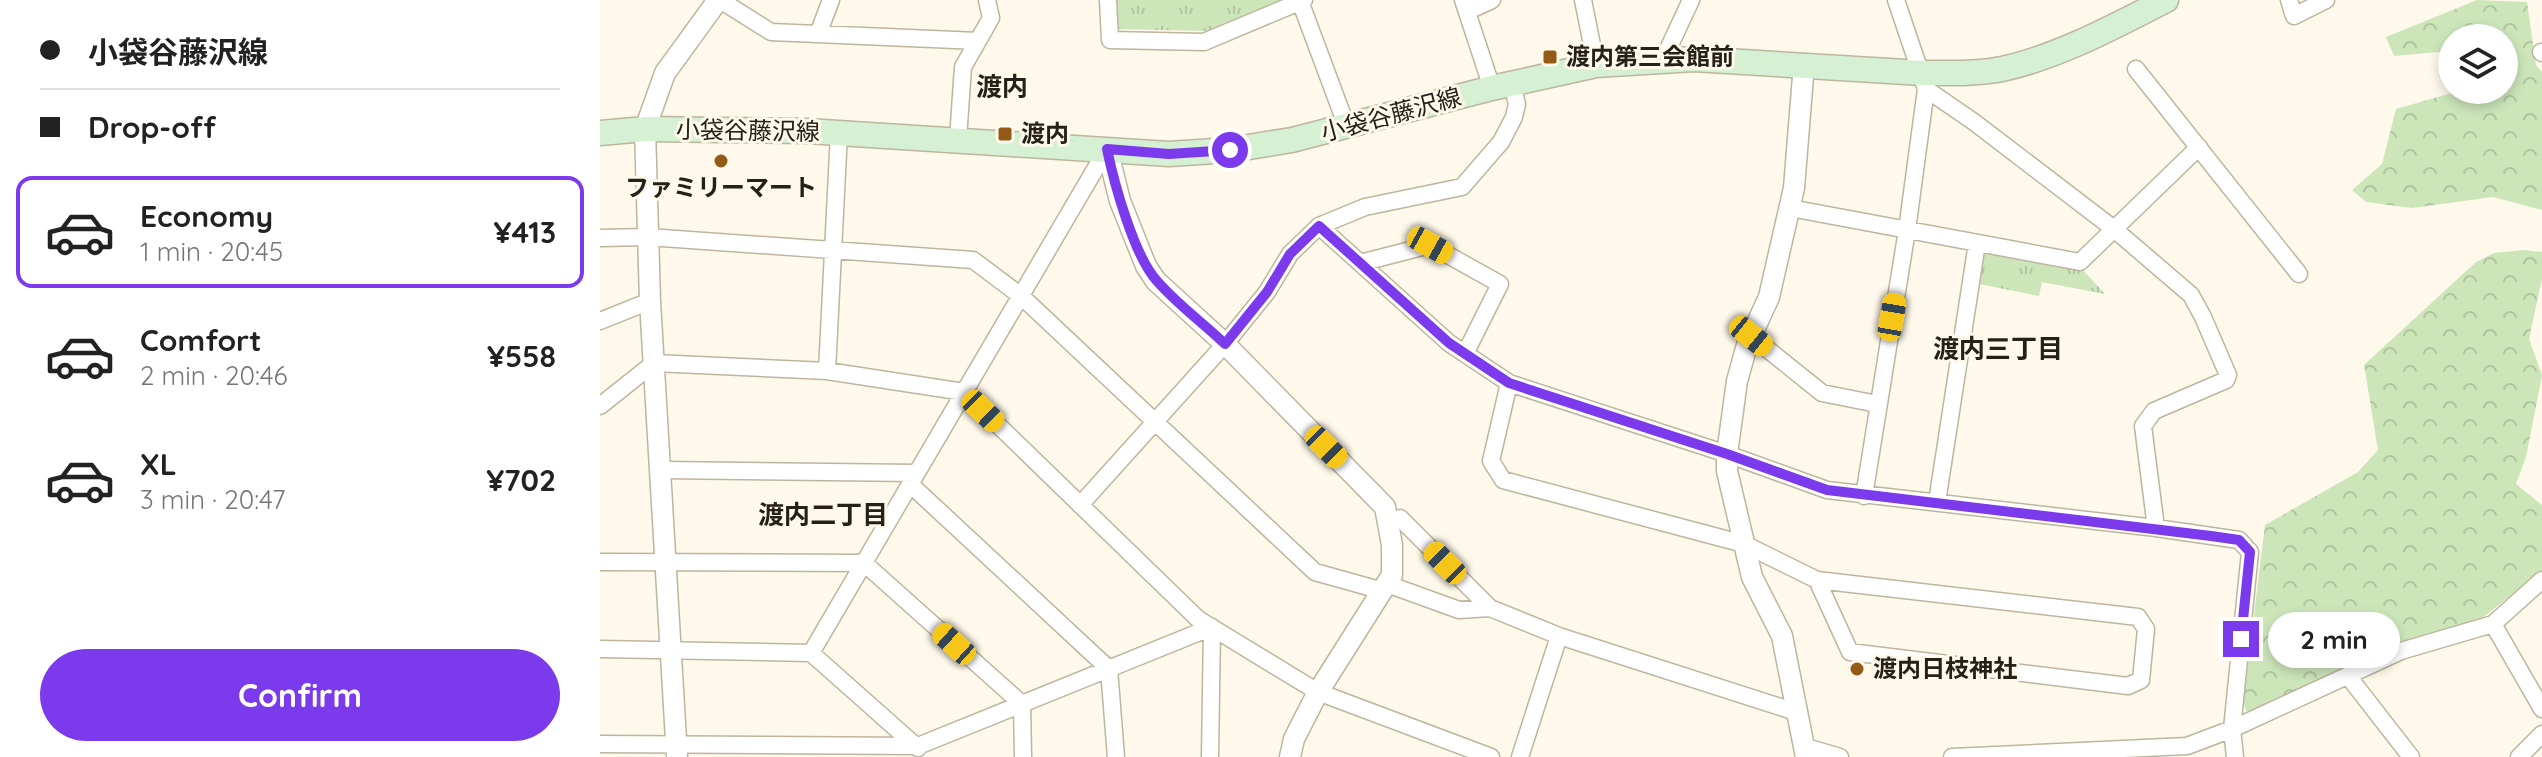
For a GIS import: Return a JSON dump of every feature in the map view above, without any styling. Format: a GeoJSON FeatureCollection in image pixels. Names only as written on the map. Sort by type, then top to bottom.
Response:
{"type":"FeatureCollection","features":[{"type":"Feature","properties":{"kind":"main road","name":"小袋谷藤沢線"},"geometry":{"type":"LineString","coordinates":[[600,133],[645,129],[729,129],[958,139],[1169,154],[1230,150],[1292,140],[1596,65],[1694,59],[1804,64],[1924,81],[2003,69],[2081,43],[2166,0]]}},
{"type":"Feature","properties":{"kind":"street"},"geometry":{"type":"LineString","coordinates":[[677,751],[650,301],[645,129],[653,100],[665,73],[719,0],[771,32],[978,41]]}},
{"type":"Feature","properties":{"kind":"street"},"geometry":{"type":"LineString","coordinates":[[818,34],[831,0]]}},
{"type":"Feature","properties":{"kind":"street"},"geometry":{"type":"LineString","coordinates":[[958,139],[963,67],[991,18],[987,0]]}},
{"type":"Feature","properties":{"kind":"street"},"geometry":{"type":"LineString","coordinates":[[1108,0],[1110,40],[1204,42],[1302,1],[1347,127]]}},
{"type":"Feature","properties":{"kind":"street"},"geometry":{"type":"LineString","coordinates":[[1080,505],[1225,344],[1267,292],[1290,254],[1319,226],[1365,207],[1462,187],[1501,142],[1517,104],[1502,86],[1465,6],[1492,0]]}},
{"type":"Feature","properties":{"kind":"street"},"geometry":{"type":"LineString","coordinates":[[1583,0],[1596,65]]}},
{"type":"Feature","properties":{"kind":"street"},"geometry":{"type":"LineString","coordinates":[[1663,60],[1691,0]]}},
{"type":"Feature","properties":{"kind":"street"},"geometry":{"type":"LineString","coordinates":[[1864,496],[1907,230],[1924,81],[1896,0]]}},
{"type":"Feature","properties":{"kind":"street"},"geometry":{"type":"LineString","coordinates":[[2289,0],[2294,16],[2326,0]]}},
{"type":"Feature","properties":{"kind":"street"},"geometry":{"type":"LineString","coordinates":[[1804,64],[1794,188],[1769,297],[1751,336],[1737,381],[1727,471],[1752,577],[1782,636],[1804,752],[1840,757]]}},
{"type":"Feature","properties":{"kind":"street"},"geometry":{"type":"LineString","coordinates":[[2136,69],[2299,274]]}},
{"type":"Feature","properties":{"kind":"street"},"geometry":{"type":"LineString","coordinates":[[1924,81],[2114,229],[2191,295],[2203,317],[2228,375],[2226,380],[2154,411],[2143,426],[2156,528]]}},
{"type":"Feature","properties":{"kind":"street"},"geometry":{"type":"LineString","coordinates":[[827,371],[839,133]]}},
{"type":"Feature","properties":{"kind":"street"},"geometry":{"type":"LineString","coordinates":[[1790,208],[2080,262],[2199,147]]}},
{"type":"Feature","properties":{"kind":"street"},"geometry":{"type":"LineString","coordinates":[[811,653],[1107,149]]}},
{"type":"Feature","properties":{"kind":"street"},"geometry":{"type":"LineString","coordinates":[[1107,149],[1120,201],[1146,266],[1156,281],[1225,344],[1385,507],[1390,522],[1392,575],[1318,692],[1294,739],[1290,757]]}},
{"type":"Feature","properties":{"kind":"street"},"geometry":{"type":"LineString","coordinates":[[1319,226],[1449,343],[1509,383],[1827,490],[2239,540],[2250,552],[2232,729],[2235,757]]}},
{"type":"Feature","properties":{"kind":"street"},"geometry":{"type":"LineString","coordinates":[[600,238],[648,237],[973,260],[1021,296],[1315,572],[1385,587],[1459,610],[1490,608]]}},
{"type":"Feature","properties":{"kind":"street"},"geometry":{"type":"LineString","coordinates":[[1937,502],[1977,243]]}},
{"type":"Feature","properties":{"kind":"street"},"geometry":{"type":"LineString","coordinates":[[1360,263],[1430,245],[1500,284],[1465,354]]}},
{"type":"Feature","properties":{"kind":"street"},"geometry":{"type":"LineString","coordinates":[[600,321],[650,301]]}},
{"type":"Feature","properties":{"kind":"street"},"geometry":{"type":"LineString","coordinates":[[1751,336],[1822,393],[1877,404]]}},
{"type":"Feature","properties":{"kind":"street"},"geometry":{"type":"LineString","coordinates":[[600,406],[654,363],[827,371],[964,392],[1198,619],[1318,692],[1491,757]]}},
{"type":"Feature","properties":{"kind":"street"},"geometry":{"type":"LineString","coordinates":[[1509,383],[1491,461],[1503,480],[1744,544],[1817,580],[2138,617],[2146,629],[2141,680],[2128,686],[1850,652],[1817,580]]}},
{"type":"Feature","properties":{"kind":"street"},"geometry":{"type":"LineString","coordinates":[[662,470],[913,479],[1109,669],[1116,757]]}},
{"type":"Feature","properties":{"kind":"street"},"geometry":{"type":"LineString","coordinates":[[1390,522],[1400,518],[1490,608],[1559,636],[1796,712]]}},
{"type":"Feature","properties":{"kind":"street"},"geometry":{"type":"LineString","coordinates":[[600,562],[864,563],[1022,704],[1023,757]]}},
{"type":"Feature","properties":{"kind":"street"},"geometry":{"type":"LineString","coordinates":[[1952,757],[2187,746],[2232,729],[2401,651],[2493,624],[2542,580]]}},
{"type":"Feature","properties":{"kind":"street"},"geometry":{"type":"LineString","coordinates":[[2493,624],[2542,709]]}},
{"type":"Feature","properties":{"kind":"street"},"geometry":{"type":"LineString","coordinates":[[600,744],[677,751],[918,752],[1022,704],[1212,627]]}},
{"type":"Feature","properties":{"kind":"street"},"geometry":{"type":"LineString","coordinates":[[1210,757],[1212,627]]}},
{"type":"Feature","properties":{"kind":"street"},"geometry":{"type":"LineString","coordinates":[[1520,757],[1559,636]]}},
{"type":"Feature","properties":{"kind":"street"},"geometry":{"type":"LineString","coordinates":[[600,649],[811,653],[918,752]]}},
{"type":"Feature","properties":{"kind":"street"},"geometry":{"type":"LineString","coordinates":[[2348,676],[2402,754]]}},
{"type":"Feature","properties":{"kind":"street"},"geometry":{"type":"LineString","coordinates":[[2519,757],[2542,734]]}},
{"type":"Feature","properties":{"kind":"green space"},"geometry":{"type":"Polygon","coordinates":[[[1114,0],[1282,0],[1206,31],[1115,29],[1114,0]]]}},
{"type":"Feature","properties":{"kind":"green space"},"geometry":{"type":"Polygon","coordinates":[[[2477,0],[2527,2],[2536,65],[2542,72],[2542,210],[2493,197],[2412,208],[2366,202],[2352,190],[2382,164],[2396,109],[2438,97],[2438,104],[2518,104],[2518,24],[2438,24],[2438,52],[2394,56],[2386,37],[2477,0]]]}},
{"type":"Feature","properties":{"kind":"green space"},"geometry":{"type":"Polygon","coordinates":[[[1984,251],[2082,269],[2105,294],[2042,282],[2039,296],[1979,284],[1984,251]]]}},
{"type":"Feature","properties":{"kind":"green space"},"geometry":{"type":"Polygon","coordinates":[[[2542,252],[2542,279],[2529,339],[2542,375],[2526,457],[2516,484],[2542,505],[2542,571],[2481,619],[2248,714],[2243,704],[2265,525],[2358,472],[2378,450],[2364,365],[2476,262],[2494,253],[2542,252]]]}},
{"type":"Feature","properties":{"kind":"place","name":"渡内第三会館前"},"geometry":{"type":"Point","coordinates":[1550,57]}},
{"type":"Feature","properties":{"kind":"place","name":"渡内"},"geometry":{"type":"Point","coordinates":[1005,134]}},
{"type":"Feature","properties":{"kind":"place","name":"ファミリーマート"},"geometry":{"type":"Point","coordinates":[721,161]}},
{"type":"Feature","properties":{"kind":"place","name":"渡内日枝神社"},"geometry":{"type":"Point","coordinates":[1857,669]}},
{"type":"Feature","properties":{"kind":"district","name":"渡内"},"geometry":{"type":"Point","coordinates":[1002,87]}},
{"type":"Feature","properties":{"kind":"district","name":"渡内三丁目"},"geometry":{"type":"Point","coordinates":[1998,349]}},
{"type":"Feature","properties":{"kind":"district","name":"渡内二丁目"},"geometry":{"type":"Point","coordinates":[823,515]}},
{"type":"Feature","properties":{"kind":"route"},"geometry":{"type":"LineString","coordinates":[[1230,150],[1169,154],[1107,149],[1120,201],[1146,266],[1156,281],[1225,344],[1267,292],[1290,254],[1319,226],[1449,343],[1509,383],[1827,490],[2239,540],[2250,552],[2241,639]]}}]}
